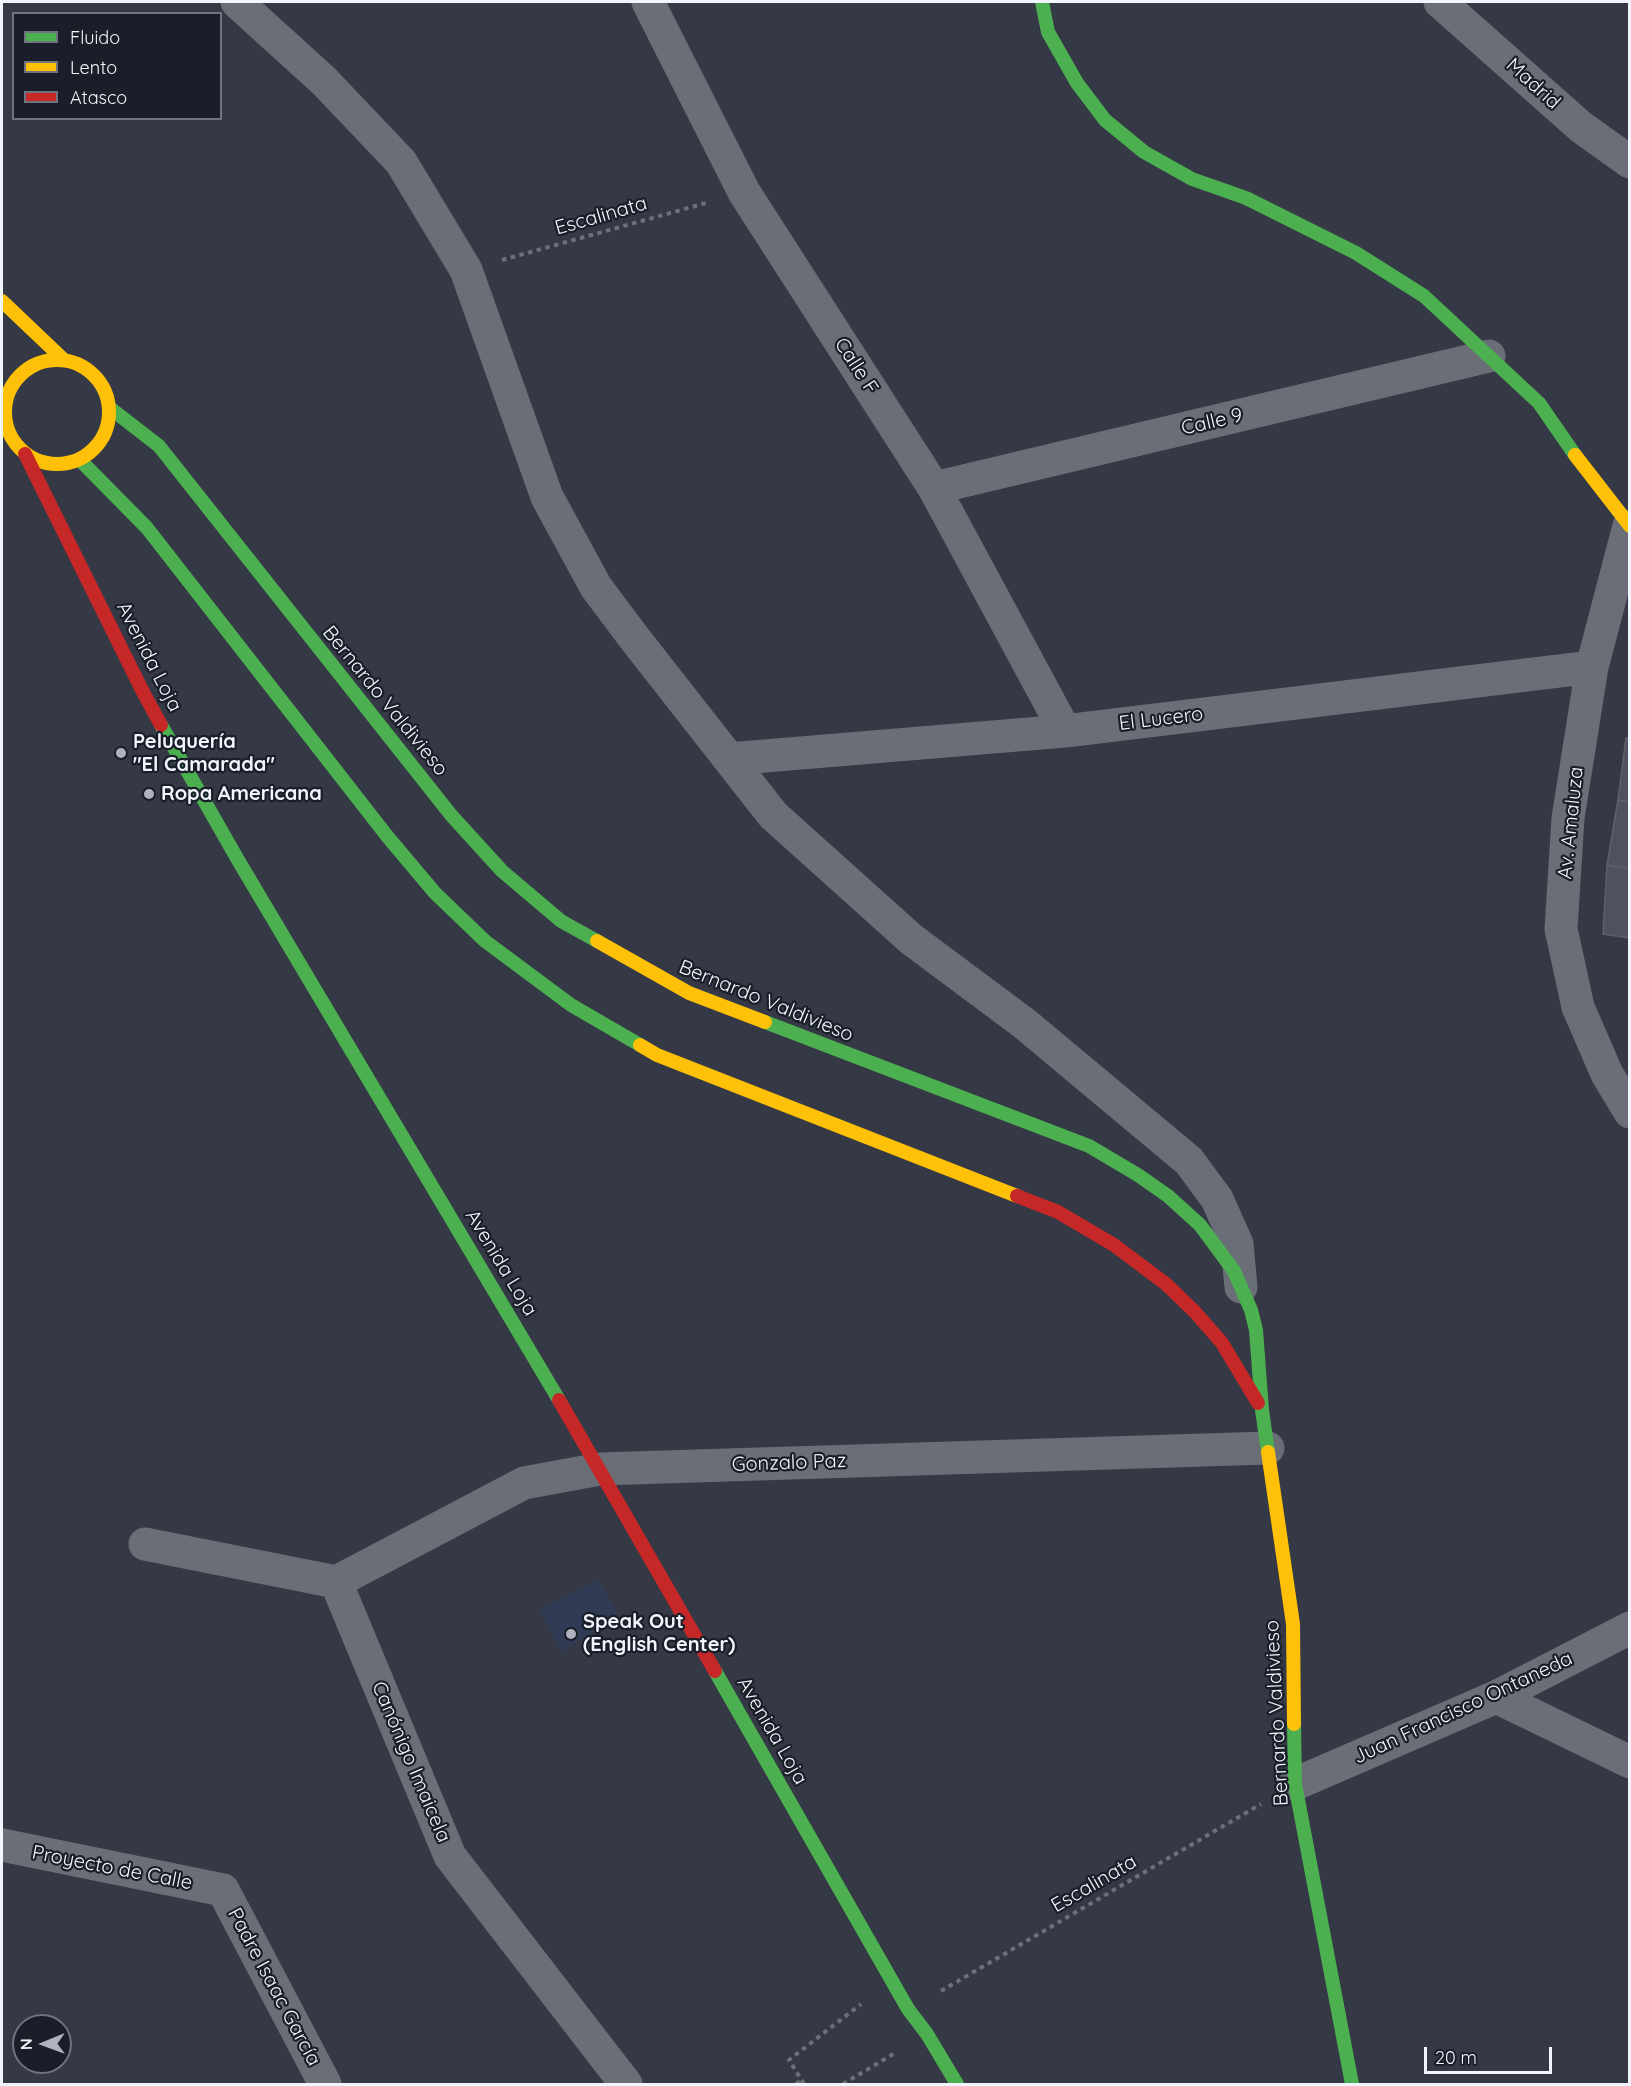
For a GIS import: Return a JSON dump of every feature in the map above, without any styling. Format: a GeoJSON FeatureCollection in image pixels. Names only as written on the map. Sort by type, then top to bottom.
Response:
{"type":"FeatureCollection","features":[{"type":"Feature","properties":{"kind":"street"},"geometry":{"type":"LineString","coordinates":[[237,2],[324,81],[401,162],[466,270],[547,497],[596,587],[773,816],[911,939],[1034,1031],[1190,1161],[1217,1199],[1237,1244],[1241,1287]]}},
{"type":"Feature","properties":{"kind":"street","name":"Calle F"},"geometry":{"type":"LineString","coordinates":[[648,2],[744,192],[934,488],[1065,731]]}},
{"type":"Feature","properties":{"kind":"street"},"geometry":{"type":"LineString","coordinates":[[1042,2],[1048,32],[1077,83],[1105,120],[1144,152],[1192,179],[1246,198],[1356,253],[1424,296],[1539,403],[1587,473],[1629,526]]}},
{"type":"Feature","properties":{"kind":"street","name":"Madrid"},"geometry":{"type":"LineString","coordinates":[[1440,2],[1581,128],[1629,162]]}},
{"type":"Feature","properties":{"kind":"street"},"geometry":{"type":"LineString","coordinates":[[2,301],[64,360]]}},
{"type":"Feature","properties":{"kind":"street","name":"Calle 9"},"geometry":{"type":"LineString","coordinates":[[934,488],[1489,356]]}},
{"type":"Feature","properties":{"kind":"street"},"geometry":{"type":"LineString","coordinates":[[64,360],[78,363],[100,381],[110,408],[103,439],[93,452],[80,460],[61,465],[42,463],[25,454],[10,436],[3,410],[16,379],[30,367],[46,361],[64,360]]}},
{"type":"Feature","properties":{"kind":"street","name":"Bernardo Valdivieso"},"geometry":{"type":"LineString","coordinates":[[110,408],[159,446],[451,815],[502,871],[561,921],[689,993],[1089,1146],[1168,1196],[1200,1225],[1234,1271],[1251,1310],[1256,1330],[1262,1410],[1293,1624],[1295,1784],[1352,2085]]}},
{"type":"Feature","properties":{"kind":"street","name":"Avenida Loja"},"geometry":{"type":"LineString","coordinates":[[25,454],[143,692],[238,860],[600,1469],[908,2010],[927,2034],[957,2085]]}},
{"type":"Feature","properties":{"kind":"street","name":"Bernardo Valdivieso"},"geometry":{"type":"LineString","coordinates":[[80,460],[147,528],[387,836],[435,893],[485,941],[571,1005],[657,1055],[1058,1212],[1114,1245],[1166,1284],[1195,1312],[1222,1343],[1262,1410]]}},
{"type":"Feature","properties":{"kind":"street","name":"Av. Amaluza"},"geometry":{"type":"LineString","coordinates":[[1629,526],[1592,667],[1568,818],[1561,929],[1578,1007],[1607,1074],[1629,1112]]}},
{"type":"Feature","properties":{"kind":"street","name":"El Lucero"},"geometry":{"type":"LineString","coordinates":[[729,759],[1065,731],[1592,667]]}},
{"type":"Feature","properties":{"kind":"street","name":"Gonzalo Paz"},"geometry":{"type":"LineString","coordinates":[[336,1582],[524,1483],[600,1469],[1268,1448]]}},
{"type":"Feature","properties":{"kind":"street"},"geometry":{"type":"LineString","coordinates":[[145,1544],[336,1582]]}},
{"type":"Feature","properties":{"kind":"street","name":"Canónigo Imaicela"},"geometry":{"type":"LineString","coordinates":[[336,1582],[450,1856],[626,2085]]}},
{"type":"Feature","properties":{"kind":"street","name":"Juan Francisco Ontaneda"},"geometry":{"type":"LineString","coordinates":[[1295,1784],[1496,1698],[1629,1628]]}},
{"type":"Feature","properties":{"kind":"street"},"geometry":{"type":"LineString","coordinates":[[1496,1698],[1629,1762]]}},
{"type":"Feature","properties":{"kind":"street","name":"Proyecto de Calle"},"geometry":{"type":"LineString","coordinates":[[2,1846],[223,1890]]}},
{"type":"Feature","properties":{"kind":"street","name":"Padre Isaac García"},"geometry":{"type":"LineString","coordinates":[[223,1890],[325,2085]]}},
{"type":"Feature","properties":{"kind":"path","name":"Escalinata"},"geometry":{"type":"LineString","coordinates":[[466,270],[744,192]]}},
{"type":"Feature","properties":{"kind":"path","name":"Escalinata"},"geometry":{"type":"LineString","coordinates":[[908,2010],[1295,1784]]}},
{"type":"Feature","properties":{"kind":"path"},"geometry":{"type":"LineString","coordinates":[[796,2085],[803,2083],[789,2060],[892,1979]]}},
{"type":"Feature","properties":{"kind":"path"},"geometry":{"type":"LineString","coordinates":[[843,2085],[927,2034]]}},
{"type":"Feature","properties":{"kind":"shaded area","name":"Speak Out (English Center)"},"geometry":{"type":"Polygon","coordinates":[[[599,1580],[619,1616],[561,1652],[540,1609],[599,1580]]]}},
{"type":"Feature","properties":{"kind":"building"},"geometry":{"type":"Polygon","coordinates":[[[1626,738],[1630,738],[1630,802],[1618,800],[1626,738]]]}},
{"type":"Feature","properties":{"kind":"building"},"geometry":{"type":"Polygon","coordinates":[[[1618,800],[1630,802],[1630,869],[1607,865],[1618,800]]]}},
{"type":"Feature","properties":{"kind":"building"},"geometry":{"type":"Polygon","coordinates":[[[1607,865],[1630,869],[1630,938],[1603,934],[1607,865]]]}},
{"type":"Feature","properties":{"kind":"traffic: fast"},"geometry":{"type":"LineString","coordinates":[[1042,2],[1048,32],[1077,83],[1105,120],[1144,152],[1192,179],[1246,198],[1356,253],[1424,296],[1539,403],[1575,455]]}},
{"type":"Feature","properties":{"kind":"traffic: fast"},"geometry":{"type":"LineString","coordinates":[[110,408],[159,446],[451,815],[502,871],[561,921],[597,941]]}},
{"type":"Feature","properties":{"kind":"traffic: fast"},"geometry":{"type":"LineString","coordinates":[[80,460],[147,528],[387,836],[435,893],[485,941],[571,1005],[640,1045]]}},
{"type":"Feature","properties":{"kind":"traffic: fast"},"geometry":{"type":"LineString","coordinates":[[161,725],[238,860],[559,1400]]}},
{"type":"Feature","properties":{"kind":"traffic: fast"},"geometry":{"type":"LineString","coordinates":[[765,1022],[1089,1146],[1168,1196],[1200,1225],[1234,1271],[1251,1310],[1256,1330],[1262,1410],[1268,1452]]}},
{"type":"Feature","properties":{"kind":"traffic: fast"},"geometry":{"type":"LineString","coordinates":[[715,1671],[908,2009],[927,2034],[957,2084]]}},
{"type":"Feature","properties":{"kind":"traffic: fast"},"geometry":{"type":"LineString","coordinates":[[1294,1724],[1295,1784],[1352,2084]]}},
{"type":"Feature","properties":{"kind":"traffic: slow"},"geometry":{"type":"LineString","coordinates":[[2,301],[64,360]]}},
{"type":"Feature","properties":{"kind":"traffic: slow"},"geometry":{"type":"LineString","coordinates":[[57,360],[77,364],[94,375],[105,392],[109,412],[105,432],[94,449],[77,460],[57,464],[37,460],[20,449],[9,432],[5,412],[9,392],[20,375],[37,364],[57,360]]}},
{"type":"Feature","properties":{"kind":"traffic: slow"},"geometry":{"type":"LineString","coordinates":[[1575,455],[1630,526]]}},
{"type":"Feature","properties":{"kind":"traffic: slow"},"geometry":{"type":"LineString","coordinates":[[597,941],[689,993],[765,1022]]}},
{"type":"Feature","properties":{"kind":"traffic: slow"},"geometry":{"type":"LineString","coordinates":[[640,1045],[657,1055],[1017,1196]]}},
{"type":"Feature","properties":{"kind":"traffic: slow"},"geometry":{"type":"LineString","coordinates":[[1268,1452],[1293,1624],[1294,1724]]}},
{"type":"Feature","properties":{"kind":"traffic: jam"},"geometry":{"type":"LineString","coordinates":[[25,454],[161,725]]}},
{"type":"Feature","properties":{"kind":"traffic: jam"},"geometry":{"type":"LineString","coordinates":[[1017,1196],[1058,1212],[1114,1245],[1166,1284],[1222,1343],[1258,1403]]}},
{"type":"Feature","properties":{"kind":"traffic: jam"},"geometry":{"type":"LineString","coordinates":[[559,1400],[715,1671]]}},
{"type":"Feature","properties":{"kind":"place","name":"Peluquería \"El Camarada\""},"geometry":{"type":"Point","coordinates":[121,753]}},
{"type":"Feature","properties":{"kind":"place","name":"Ropa Americana"},"geometry":{"type":"Point","coordinates":[149,794]}},
{"type":"Feature","properties":{"kind":"place","name":"Speak Out (English Center)"},"geometry":{"type":"Point","coordinates":[571,1634]}}]}
